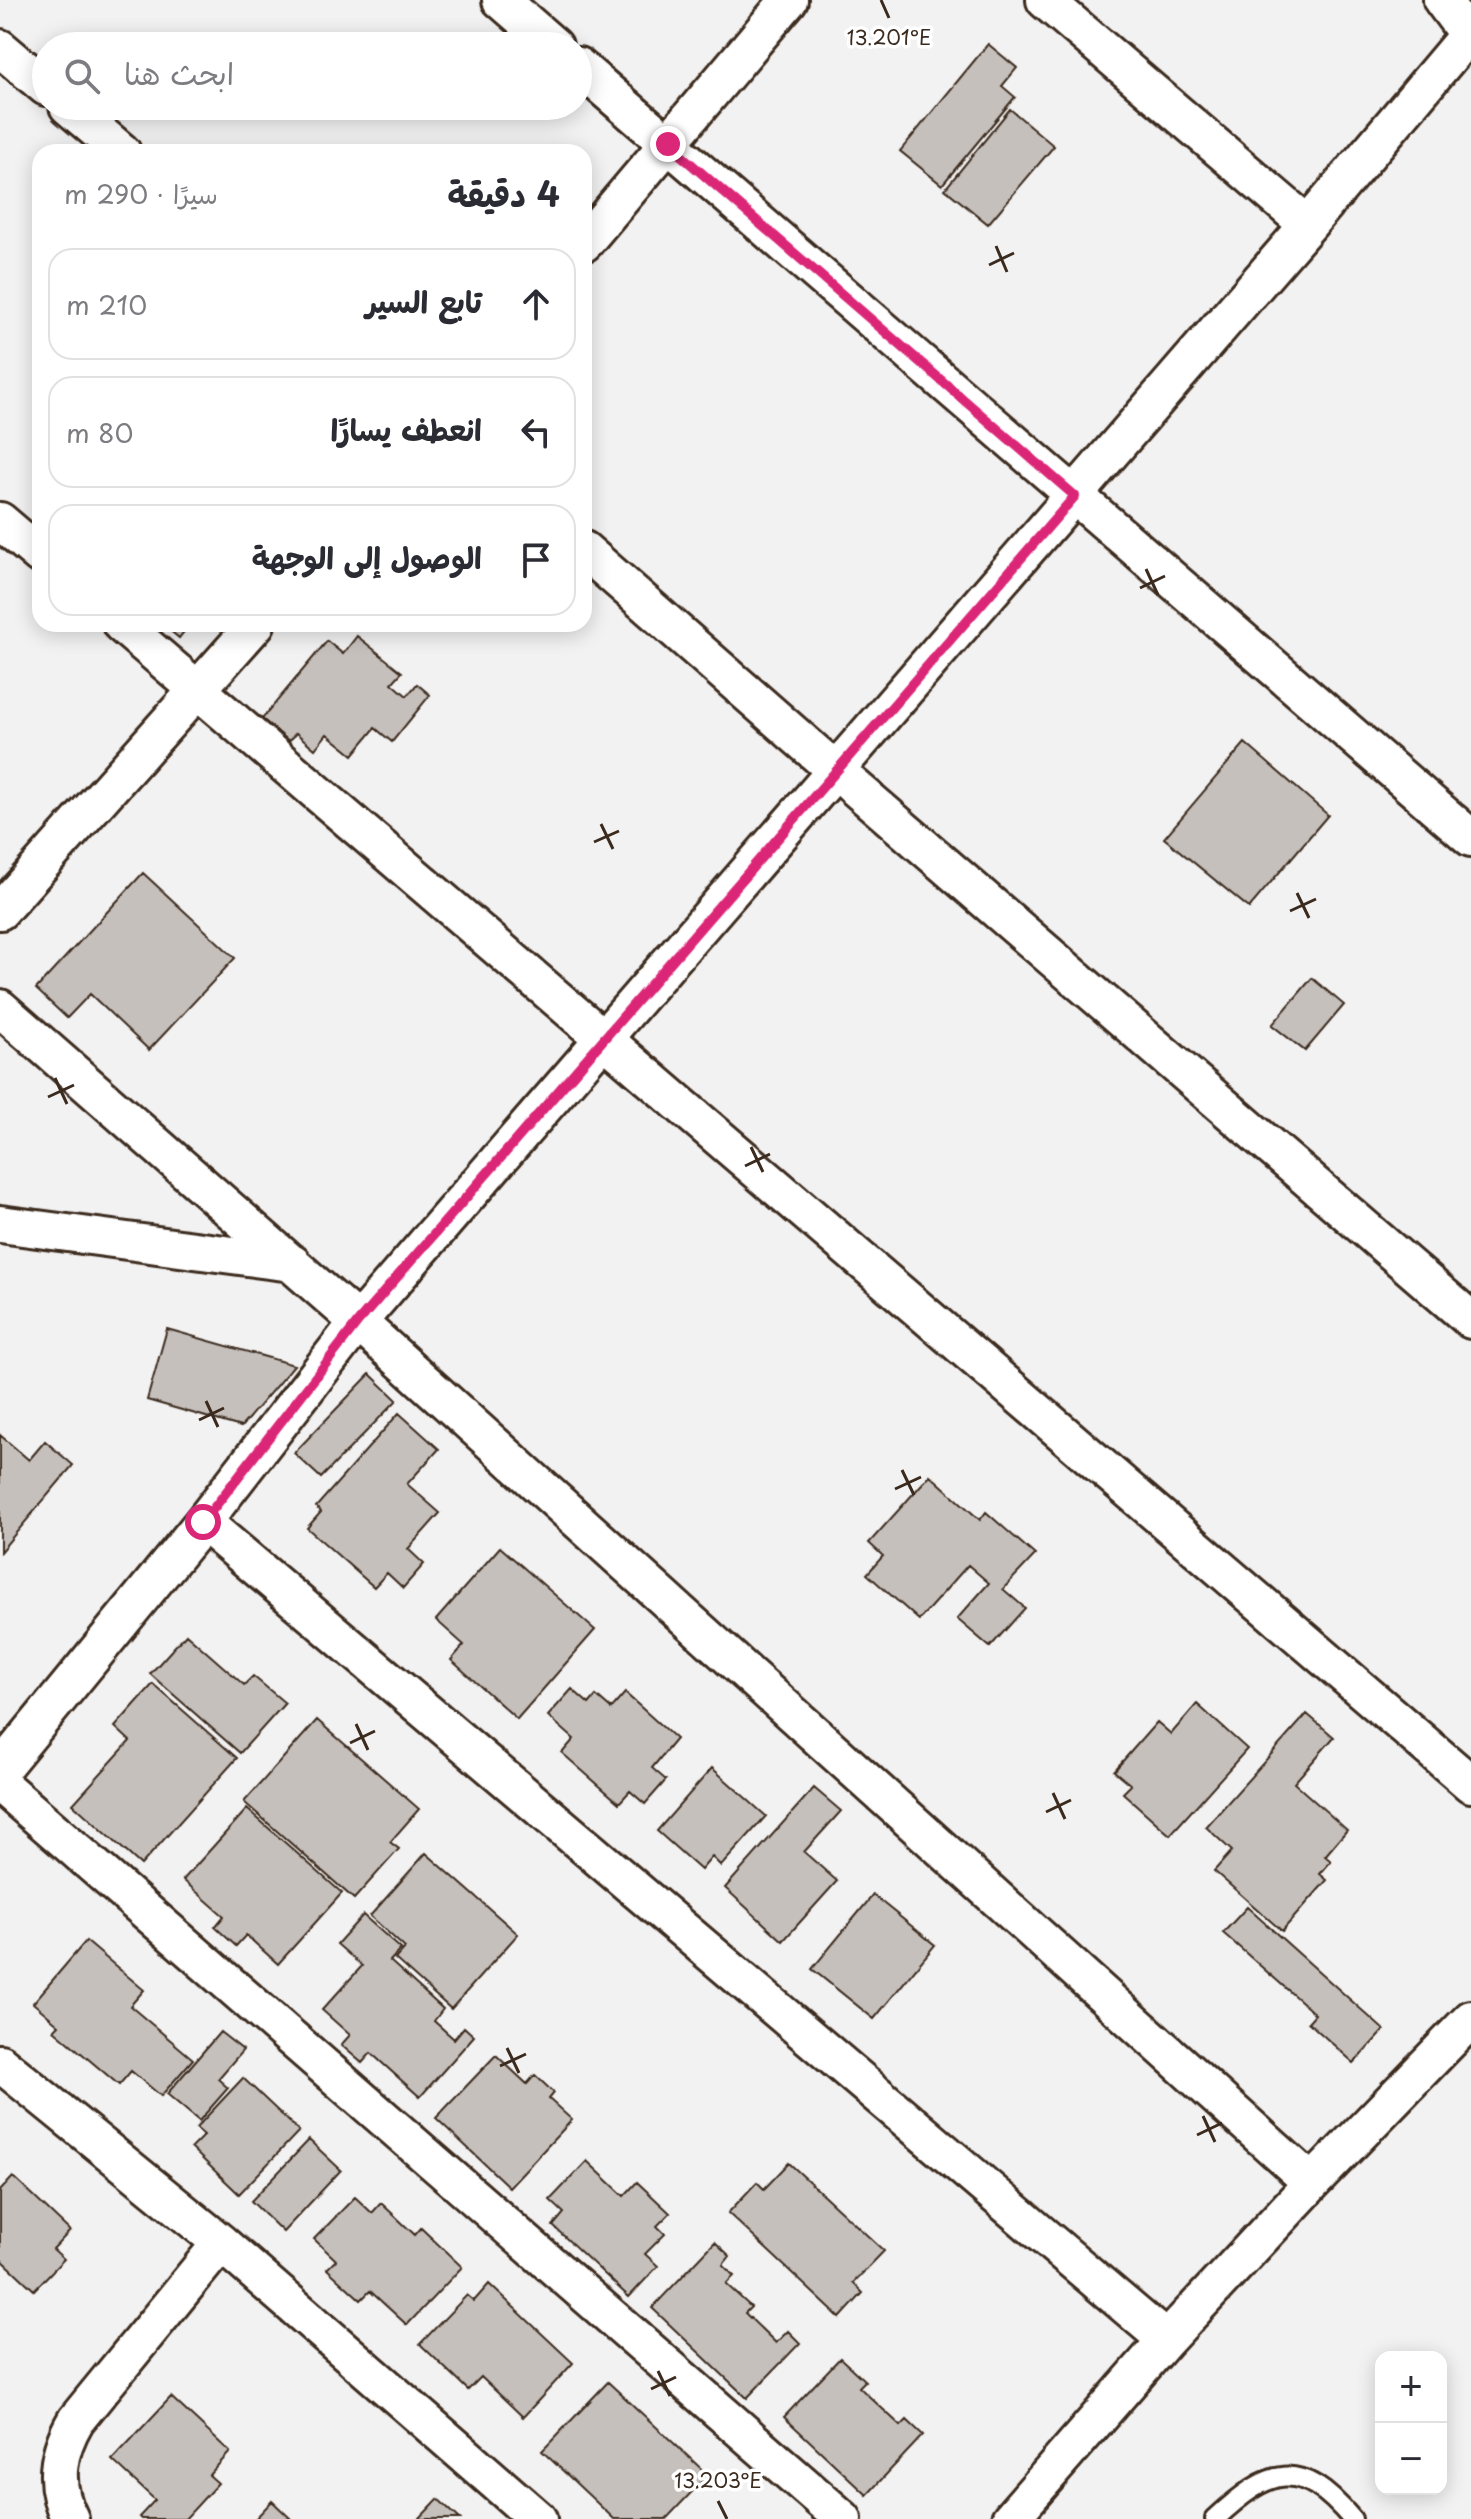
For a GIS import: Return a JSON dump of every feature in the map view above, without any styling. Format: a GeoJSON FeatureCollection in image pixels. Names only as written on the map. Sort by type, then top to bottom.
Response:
{"type":"FeatureCollection","features":[{"type":"Feature","properties":{"kind":"street"},"geometry":{"type":"LineString","coordinates":[[501,0],[538,32]]}},
{"type":"Feature","properties":{"kind":"street"},"geometry":{"type":"LineString","coordinates":[[592,234],[789,0]]}},
{"type":"Feature","properties":{"kind":"street"},"geometry":{"type":"LineString","coordinates":[[1045,0],[1308,225]]}},
{"type":"Feature","properties":{"kind":"street"},"geometry":{"type":"LineString","coordinates":[[0,1770],[203,1522],[358,1322],[1075,496],[1470,35],[1442,0]]}},
{"type":"Feature","properties":{"kind":"street"},"geometry":{"type":"LineString","coordinates":[[0,48],[32,75]]}},
{"type":"Feature","properties":{"kind":"street"},"geometry":{"type":"LineString","coordinates":[[592,78],[1471,838]]}},
{"type":"Feature","properties":{"kind":"street"},"geometry":{"type":"LineString","coordinates":[[84,120],[113,144]]}},
{"type":"Feature","properties":{"kind":"street"},"geometry":{"type":"LineString","coordinates":[[0,521],[32,548]]}},
{"type":"Feature","properties":{"kind":"street"},"geometry":{"type":"LineString","coordinates":[[592,557],[1471,1320]]}},
{"type":"Feature","properties":{"kind":"street"},"geometry":{"type":"LineString","coordinates":[[130,632],[1471,1784]]}},
{"type":"Feature","properties":{"kind":"street"},"geometry":{"type":"LineString","coordinates":[[0,911],[249,632]]}},
{"type":"Feature","properties":{"kind":"street"},"geometry":{"type":"LineString","coordinates":[[0,1008],[358,1322],[1312,2183]]}},
{"type":"Feature","properties":{"kind":"street"},"geometry":{"type":"LineString","coordinates":[[0,1224],[292,1263]]}},
{"type":"Feature","properties":{"kind":"street"},"geometry":{"type":"LineString","coordinates":[[203,1522],[1166,2340]]}},
{"type":"Feature","properties":{"kind":"street"},"geometry":{"type":"LineString","coordinates":[[0,1784],[843,2519]]}},
{"type":"Feature","properties":{"kind":"street"},"geometry":{"type":"LineString","coordinates":[[1010,2519],[1166,2340],[1471,2019]]}},
{"type":"Feature","properties":{"kind":"street"},"geometry":{"type":"LineString","coordinates":[[0,2063],[221,2243],[538,2519]]}},
{"type":"Feature","properties":{"kind":"street"},"geometry":{"type":"LineString","coordinates":[[70,2519],[59,2490],[58,2472],[67,2436],[76,2420],[221,2243]]}},
{"type":"Feature","properties":{"kind":"lane"},"geometry":{"type":"LineString","coordinates":[[1215,2519],[1257,2484],[1284,2476],[1312,2482],[1325,2490],[1352,2519]]}},
{"type":"Feature","properties":{"kind":"building"},"geometry":{"type":"Polygon","coordinates":[[[988,44],[1017,68],[1002,86],[1015,97],[942,185],[900,151],[988,44]]]}},
{"type":"Feature","properties":{"kind":"building"},"geometry":{"type":"Polygon","coordinates":[[[1010,109],[1054,146],[988,224],[945,189],[1010,109]]]}},
{"type":"Feature","properties":{"kind":"building"},"geometry":{"type":"Polygon","coordinates":[[[357,636],[402,672],[392,683],[407,696],[417,684],[430,695],[392,742],[375,728],[353,755],[327,734],[315,749],[296,733],[289,741],[262,719],[327,641],[343,654],[357,636]]]}},
{"type":"Feature","properties":{"kind":"building"},"geometry":{"type":"Polygon","coordinates":[[[1245,743],[1328,815],[1249,908],[1164,838],[1245,743]]]}},
{"type":"Feature","properties":{"kind":"building"},"geometry":{"type":"Polygon","coordinates":[[[143,873],[235,958],[149,1050],[90,994],[67,1018],[36,989],[143,873]]]}},
{"type":"Feature","properties":{"kind":"building"},"geometry":{"type":"Polygon","coordinates":[[[1312,978],[1344,1005],[1305,1051],[1272,1025],[1312,978]]]}},
{"type":"Feature","properties":{"kind":"building"},"geometry":{"type":"Polygon","coordinates":[[[167,1329],[294,1365],[241,1427],[147,1400],[167,1329]]]}},
{"type":"Feature","properties":{"kind":"building"},"geometry":{"type":"Polygon","coordinates":[[[370,1374],[397,1400],[321,1478],[294,1453],[370,1374]]]}},
{"type":"Feature","properties":{"kind":"building"},"geometry":{"type":"Polygon","coordinates":[[[399,1413],[439,1449],[407,1484],[440,1513],[408,1549],[424,1564],[403,1588],[387,1573],[374,1587],[307,1528],[321,1512],[316,1507],[399,1413]]]}},
{"type":"Feature","properties":{"kind":"building"},"geometry":{"type":"Polygon","coordinates":[[[0,1435],[29,1460],[45,1441],[73,1465],[0,1552],[0,1435]]]}},
{"type":"Feature","properties":{"kind":"building"},"geometry":{"type":"Polygon","coordinates":[[[930,1475],[980,1520],[986,1512],[1035,1555],[1003,1589],[1025,1608],[990,1647],[957,1619],[989,1583],[968,1565],[919,1620],[867,1574],[883,1556],[869,1543],[930,1475]]]}},
{"type":"Feature","properties":{"kind":"building"},"geometry":{"type":"Polygon","coordinates":[[[500,1547],[595,1630],[517,1719],[451,1660],[464,1645],[436,1620],[500,1547]]]}},
{"type":"Feature","properties":{"kind":"building"},"geometry":{"type":"Polygon","coordinates":[[[186,1634],[244,1685],[253,1676],[285,1703],[240,1753],[150,1674],[186,1634]]]}},
{"type":"Feature","properties":{"kind":"building"},"geometry":{"type":"Polygon","coordinates":[[[153,1684],[237,1758],[141,1865],[73,1804],[130,1741],[115,1727],[153,1684]]]}},
{"type":"Feature","properties":{"kind":"building"},"geometry":{"type":"Polygon","coordinates":[[[572,1689],[589,1704],[596,1696],[611,1709],[625,1693],[676,1739],[652,1768],[666,1780],[645,1804],[630,1791],[619,1803],[562,1753],[574,1739],[548,1716],[572,1689]]]}},
{"type":"Feature","properties":{"kind":"building"},"geometry":{"type":"Polygon","coordinates":[[[1197,1704],[1247,1749],[1170,1835],[1123,1793],[1131,1785],[1114,1771],[1157,1722],[1171,1734],[1197,1704]]]}},
{"type":"Feature","properties":{"kind":"building"},"geometry":{"type":"Polygon","coordinates":[[[1307,1714],[1334,1737],[1294,1783],[1347,1830],[1325,1856],[1331,1861],[1320,1874],[1327,1880],[1282,1931],[1214,1871],[1232,1851],[1206,1827],[1307,1714]]]}},
{"type":"Feature","properties":{"kind":"building"},"geometry":{"type":"Polygon","coordinates":[[[317,1720],[419,1809],[390,1842],[399,1849],[354,1899],[244,1802],[317,1720]]]}},
{"type":"Feature","properties":{"kind":"building"},"geometry":{"type":"Polygon","coordinates":[[[712,1768],[766,1816],[721,1866],[712,1857],[701,1870],[657,1831],[712,1768]]]}},
{"type":"Feature","properties":{"kind":"building"},"geometry":{"type":"Polygon","coordinates":[[[814,1788],[841,1811],[804,1852],[837,1881],[783,1941],[725,1888],[814,1788]]]}},
{"type":"Feature","properties":{"kind":"building"},"geometry":{"type":"Polygon","coordinates":[[[247,1809],[342,1893],[278,1964],[246,1935],[236,1946],[215,1927],[224,1916],[183,1880],[247,1809]]]}},
{"type":"Feature","properties":{"kind":"building"},"geometry":{"type":"Polygon","coordinates":[[[426,1853],[518,1934],[451,2009],[395,1959],[405,1948],[370,1916],[426,1853]]]}},
{"type":"Feature","properties":{"kind":"building"},"geometry":{"type":"Polygon","coordinates":[[[873,1895],[935,1945],[874,2019],[812,1969],[873,1895]]]}},
{"type":"Feature","properties":{"kind":"building"},"geometry":{"type":"Polygon","coordinates":[[[1247,1907],[1384,2030],[1354,2063],[1308,2022],[1315,2014],[1223,1933],[1247,1907]]]}},
{"type":"Feature","properties":{"kind":"building"},"geometry":{"type":"Polygon","coordinates":[[[363,1915],[401,1949],[390,1961],[443,2009],[434,2021],[454,2039],[464,2027],[474,2036],[420,2097],[371,2053],[362,2063],[341,2045],[350,2035],[322,2010],[362,1966],[337,1944],[363,1915]]]}},
{"type":"Feature","properties":{"kind":"building"},"geometry":{"type":"Polygon","coordinates":[[[86,1941],[144,1990],[130,2006],[193,2059],[161,2096],[131,2071],[119,2085],[54,2030],[59,2025],[33,2003],[86,1941]]]}},
{"type":"Feature","properties":{"kind":"building"},"geometry":{"type":"Polygon","coordinates":[[[220,2032],[243,2050],[218,2079],[228,2088],[199,2121],[167,2094],[220,2032]]]}},
{"type":"Feature","properties":{"kind":"building"},"geometry":{"type":"Polygon","coordinates":[[[496,2055],[527,2084],[535,2075],[554,2093],[549,2099],[572,2120],[509,2187],[436,2118],[496,2055]]]}},
{"type":"Feature","properties":{"kind":"building"},"geometry":{"type":"Polygon","coordinates":[[[243,2078],[299,2131],[239,2194],[191,2148],[204,2135],[196,2128],[243,2078]]]}},
{"type":"Feature","properties":{"kind":"building"},"geometry":{"type":"Polygon","coordinates":[[[309,2140],[341,2170],[283,2232],[251,2201],[309,2140]]]}},
{"type":"Feature","properties":{"kind":"building"},"geometry":{"type":"Polygon","coordinates":[[[587,2161],[624,2196],[637,2182],[670,2213],[657,2226],[665,2234],[645,2254],[658,2266],[629,2297],[553,2226],[564,2213],[550,2200],[587,2161]]]}},
{"type":"Feature","properties":{"kind":"building"},"geometry":{"type":"Polygon","coordinates":[[[789,2163],[884,2251],[853,2283],[863,2293],[840,2318],[728,2213],[757,2182],[764,2189],[789,2163]]]}},
{"type":"Feature","properties":{"kind":"building"},"geometry":{"type":"Polygon","coordinates":[[[13,2177],[70,2231],[53,2249],[64,2259],[34,2290],[0,2258],[0,2191],[13,2177]]]}},
{"type":"Feature","properties":{"kind":"building"},"geometry":{"type":"Polygon","coordinates":[[[355,2197],[372,2213],[381,2203],[415,2235],[421,2228],[462,2267],[407,2325],[370,2291],[361,2300],[327,2269],[336,2260],[314,2239],[355,2197]]]}},
{"type":"Feature","properties":{"kind":"building"},"geometry":{"type":"Polygon","coordinates":[[[715,2242],[730,2256],[723,2265],[734,2276],[726,2284],[751,2307],[745,2313],[776,2343],[788,2331],[800,2343],[747,2398],[652,2308],[715,2242]]]}},
{"type":"Feature","properties":{"kind":"building"},"geometry":{"type":"Polygon","coordinates":[[[489,2284],[573,2363],[523,2417],[481,2377],[468,2390],[420,2344],[467,2295],[474,2301],[489,2284]]]}},
{"type":"Feature","properties":{"kind":"building"},"geometry":{"type":"Polygon","coordinates":[[[840,2358],[865,2381],[859,2387],[901,2426],[907,2420],[923,2435],[867,2495],[784,2417],[840,2358]]]}},
{"type":"Feature","properties":{"kind":"building"},"geometry":{"type":"Polygon","coordinates":[[[608,2382],[708,2475],[666,2519],[614,2519],[542,2451],[608,2382]]]}},
{"type":"Feature","properties":{"kind":"building"},"geometry":{"type":"Polygon","coordinates":[[[171,2397],[230,2452],[209,2475],[218,2483],[185,2519],[141,2519],[139,2517],[155,2500],[112,2460],[171,2397]]]}},
{"type":"Feature","properties":{"kind":"building"},"geometry":{"type":"Polygon","coordinates":[[[438,2499],[460,2519],[419,2519],[438,2499]]]}},
{"type":"Feature","properties":{"kind":"building"},"geometry":{"type":"Polygon","coordinates":[[[272,2501],[291,2519],[255,2519],[272,2501]]]}},
{"type":"Feature","properties":{"kind":"route"},"geometry":{"type":"LineString","coordinates":[[203,1522],[358,1322],[1075,496],[668,144]]}}]}
